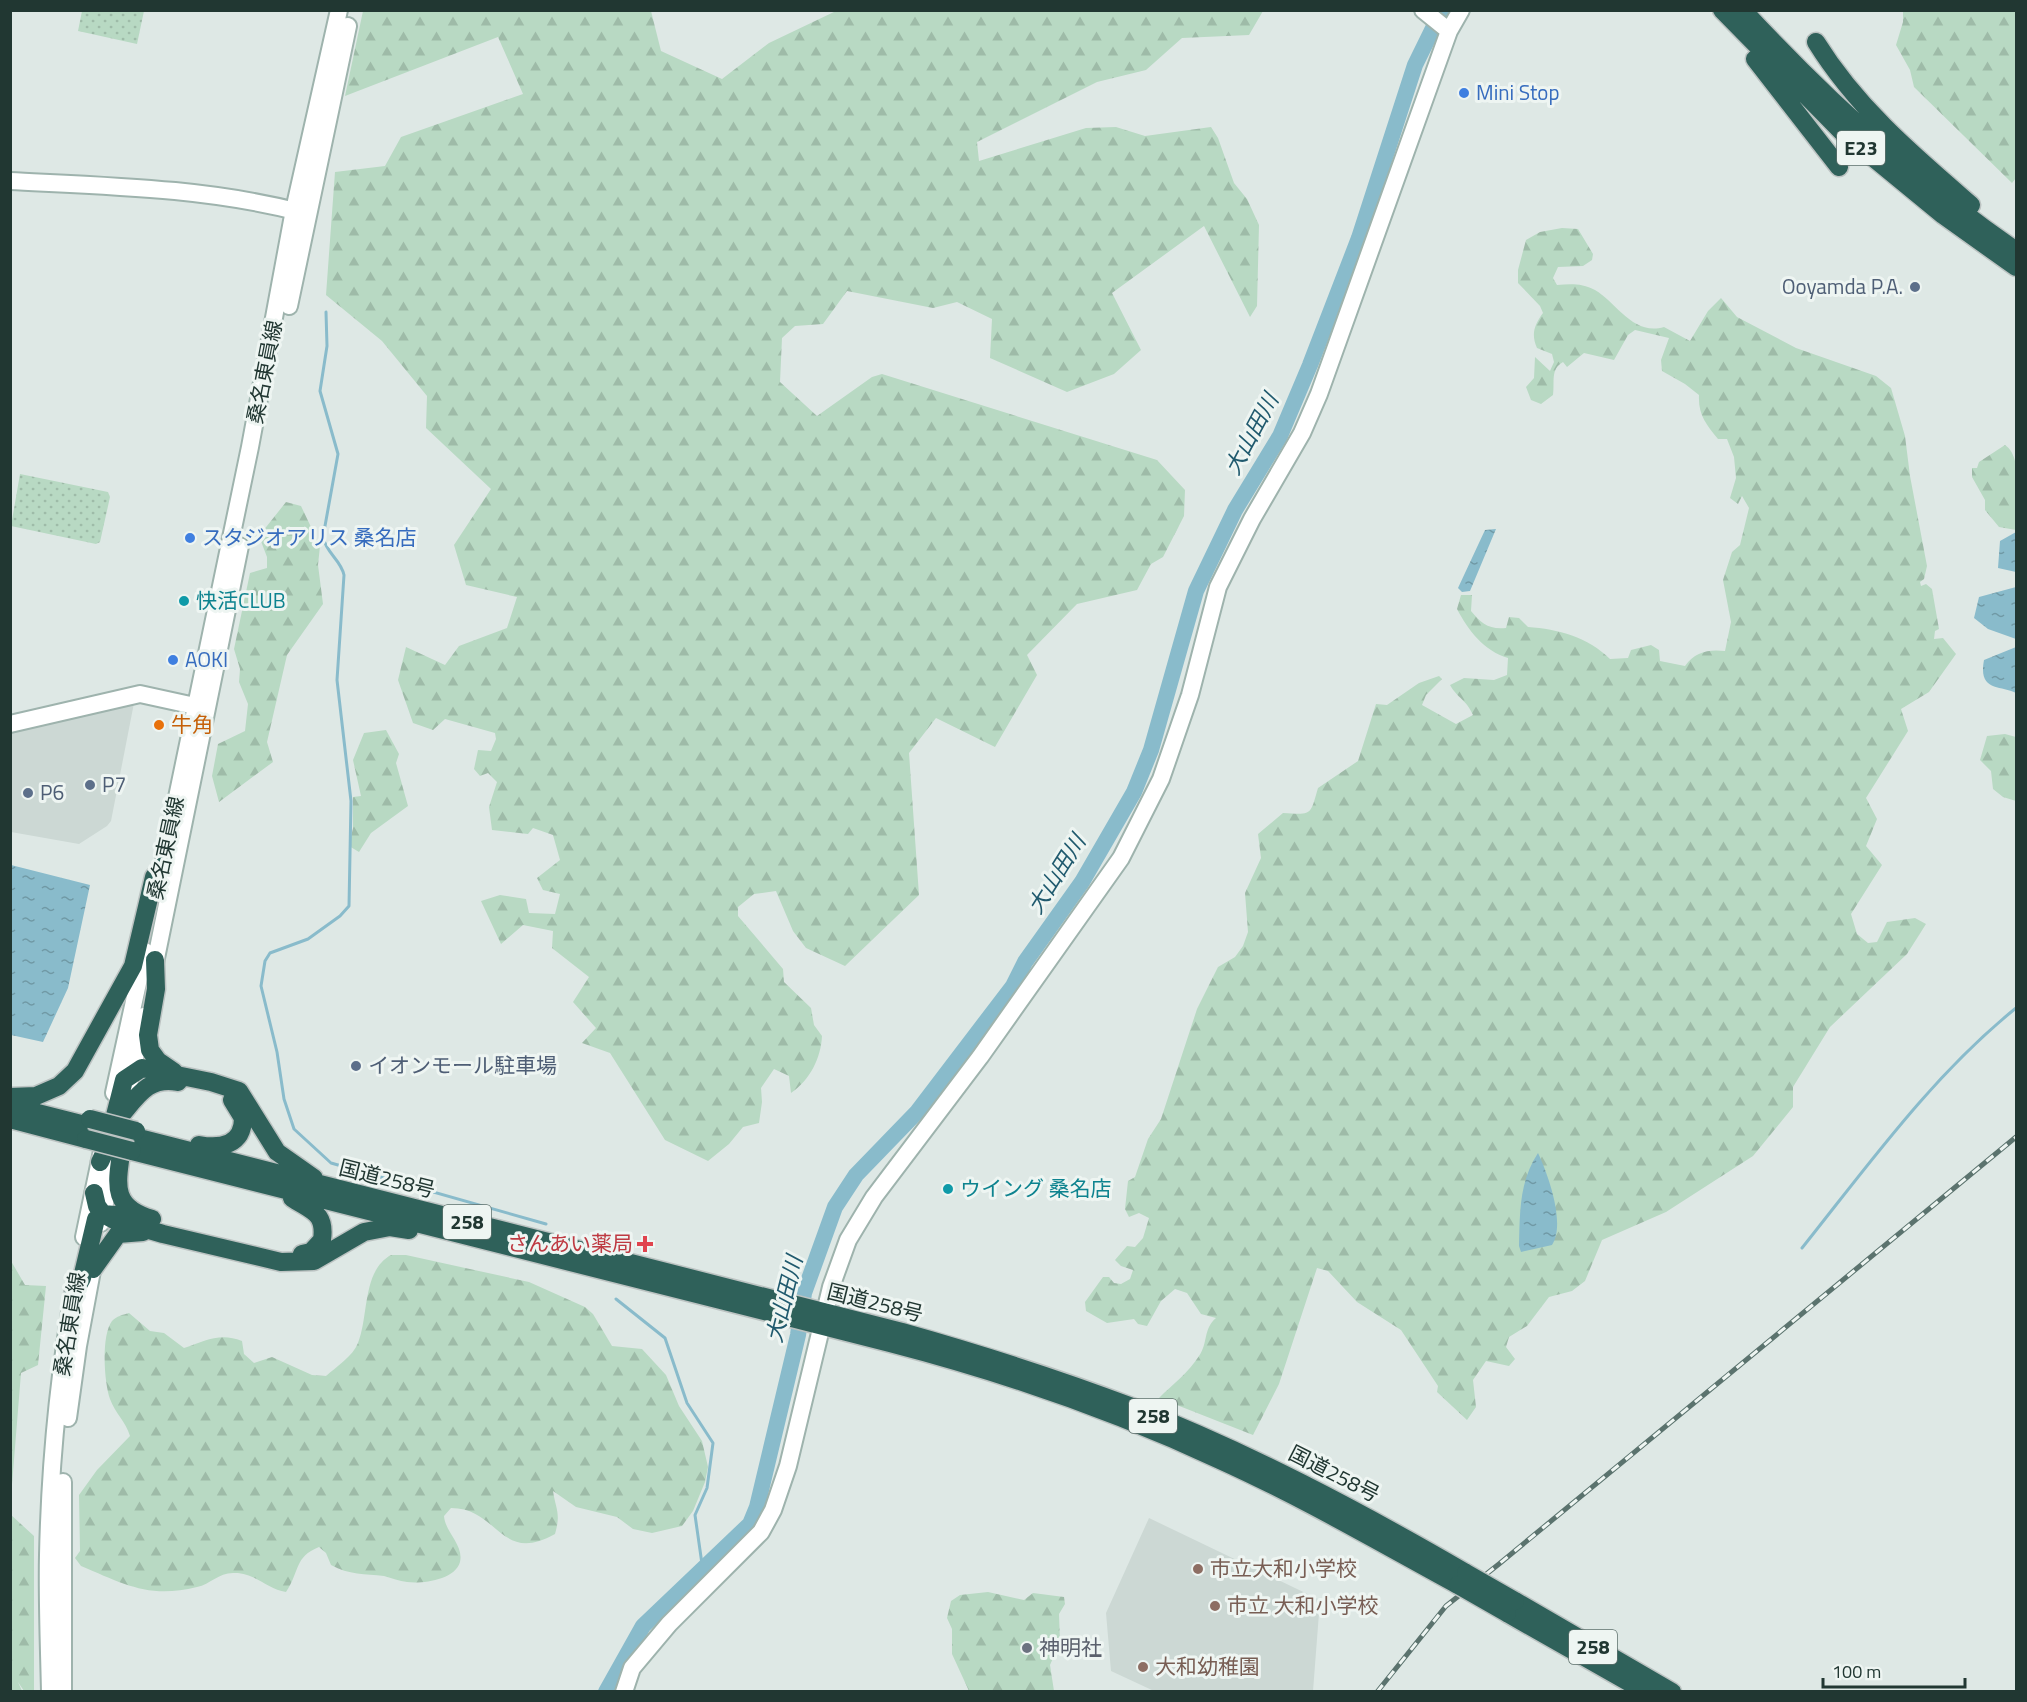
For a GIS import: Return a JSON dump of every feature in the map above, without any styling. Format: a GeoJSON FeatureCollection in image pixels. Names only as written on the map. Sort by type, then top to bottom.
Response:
{"type":"FeatureCollection","features":[{"type":"Feature","properties":{"kind":"highway"},"geometry":{"type":"LineString","coordinates":[[1720,10],[1724,22],[1839,167]]}},
{"type":"Feature","properties":{"kind":"highway","name":"E23"},"geometry":{"type":"LineString","coordinates":[[1720,10],[1842,132],[1943,215],[2016,267]]}},
{"type":"Feature","properties":{"kind":"highway","name":"E23"},"geometry":{"type":"LineString","coordinates":[[1743,10],[1802,74],[1858,127],[1951,203],[2016,251]]}},
{"type":"Feature","properties":{"kind":"highway"},"geometry":{"type":"LineString","coordinates":[[1816,42],[1836,75],[1868,113],[2016,243]]}},
{"type":"Feature","properties":{"kind":"highway"},"geometry":{"type":"LineString","coordinates":[[162,876],[149,952],[156,988],[148,1035],[150,1050],[158,1061],[176,1074]]}},
{"type":"Feature","properties":{"kind":"highway"},"geometry":{"type":"LineString","coordinates":[[10,1097],[36,1096],[59,1086],[75,1071],[133,966],[149,952]]}},
{"type":"Feature","properties":{"kind":"highway"},"geometry":{"type":"LineString","coordinates":[[100,1162],[107,1147],[124,1080],[131,1073],[142,1068],[176,1074],[239,1091],[277,1152],[312,1174],[318,1184]]}},
{"type":"Feature","properties":{"kind":"highway"},"geometry":{"type":"LineString","coordinates":[[10,1106],[130,1140],[219,1147],[228,1145],[239,1136],[243,1118],[235,1102],[227,1096],[173,1081],[160,1081],[145,1087],[123,1113]]}},
{"type":"Feature","properties":{"kind":"highway"},"geometry":{"type":"LineString","coordinates":[[10,1119],[88,1128]]}},
{"type":"Feature","properties":{"kind":"highway"},"geometry":{"type":"LineString","coordinates":[[130,1140],[122,1147],[118,1178],[119,1195],[132,1211],[165,1223],[166,1232]]}},
{"type":"Feature","properties":{"kind":"highway","name":"国道258号"},"geometry":{"type":"LineString","coordinates":[[130,1140],[273,1186],[532,1253],[798,1314]]}},
{"type":"Feature","properties":{"kind":"highway","name":"国道258号"},"geometry":{"type":"LineString","coordinates":[[130,1140],[318,1184],[821,1320],[985,1370],[1147,1429],[1220,1459],[1462,1579],[1672,1692]]}},
{"type":"Feature","properties":{"kind":"highway"},"geometry":{"type":"LineString","coordinates":[[93,1269],[118,1234],[136,1231],[166,1232],[280,1256],[311,1252],[322,1240],[323,1232],[318,1215],[310,1207],[273,1186]]}},
{"type":"Feature","properties":{"kind":"highway"},"geometry":{"type":"LineString","coordinates":[[94,1193],[97,1206],[103,1214],[281,1262],[302,1263],[320,1257],[364,1232],[390,1227],[474,1246],[532,1253]]}},
{"type":"Feature","properties":{"kind":"highway"},"geometry":{"type":"LineString","coordinates":[[73,1295],[82,1278],[96,1219],[103,1214]]}},
{"type":"Feature","properties":{"kind":"highway","name":"国道258号"},"geometry":{"type":"LineString","coordinates":[[1511,1607],[1646,1692]]}},
{"type":"Feature","properties":{"kind":"main road","name":"桑名東員線"},"geometry":{"type":"LineString","coordinates":[[202,707],[222,640],[339,10]]}},
{"type":"Feature","properties":{"kind":"main road","name":"桑名東員線"},"geometry":{"type":"LineString","coordinates":[[162,876],[202,707],[274,327],[282,303],[298,222],[327,127],[351,10]]}},
{"type":"Feature","properties":{"kind":"main road"},"geometry":{"type":"LineString","coordinates":[[624,1692],[632,1668],[669,1624],[760,1532],[774,1510],[821,1320],[848,1240],[874,1197],[980,1058],[1121,858],[1161,779],[1190,695],[1218,587],[1248,527],[1302,433],[1319,394],[1448,30],[1461,10]]}},
{"type":"Feature","properties":{"kind":"main road"},"geometry":{"type":"LineString","coordinates":[[1425,11],[1448,30]]}},
{"type":"Feature","properties":{"kind":"main road"},"geometry":{"type":"LineString","coordinates":[[10,181],[183,192],[244,200],[301,212]]}},
{"type":"Feature","properties":{"kind":"main road"},"geometry":{"type":"LineString","coordinates":[[10,724],[140,694],[202,707]]}},
{"type":"Feature","properties":{"kind":"main road","name":"桑名東員線"},"geometry":{"type":"LineString","coordinates":[[63,1692],[62,1491],[74,1370],[103,1214],[130,1140],[123,1113],[149,952]]}},
{"type":"Feature","properties":{"kind":"main road","name":"桑名東員線"},"geometry":{"type":"LineString","coordinates":[[50,1692],[48,1556],[51,1483],[73,1295],[100,1162],[149,952]]}},
{"type":"Feature","properties":{"kind":"shaded area"},"geometry":{"type":"Polygon","coordinates":[[[134,703],[111,821],[107,826],[79,844],[11,832],[10,731],[134,703]]]}},
{"type":"Feature","properties":{"kind":"shaded area","name":"市立 大和小学校"},"geometry":{"type":"Polygon","coordinates":[[[1149,1518],[1320,1600],[1313,1691],[1154,1691],[1111,1671],[1106,1613],[1149,1518]]]}},
{"type":"Feature","properties":{"kind":"green space"},"geometry":{"type":"Polygon","coordinates":[[[82,11],[144,11],[137,44],[78,31],[82,11]]]}},
{"type":"Feature","properties":{"kind":"green space"},"geometry":{"type":"Polygon","coordinates":[[[363,11],[651,11],[661,51],[722,79],[769,43],[836,11],[1263,11],[1249,35],[1182,38],[1146,70],[1097,82],[977,142],[979,161],[1086,128],[1116,127],[1145,136],[1211,127],[1218,138],[1234,183],[1247,199],[1259,225],[1257,306],[1250,317],[1204,226],[1112,293],[1141,350],[1114,374],[1067,392],[990,358],[992,319],[957,302],[933,308],[847,291],[823,324],[795,326],[782,338],[780,382],[817,416],[872,377],[882,374],[1157,460],[1185,490],[1184,516],[1163,557],[1151,564],[1137,590],[1077,604],[1027,655],[1037,675],[995,747],[936,718],[909,753],[919,895],[845,966],[806,948],[793,931],[776,891],[754,894],[738,907],[738,916],[783,969],[784,982],[811,1008],[814,1025],[822,1036],[817,1060],[804,1082],[791,1093],[789,1076],[774,1069],[761,1088],[759,1123],[743,1127],[729,1144],[708,1161],[665,1140],[610,1053],[582,1043],[596,1028],[573,1002],[589,977],[552,948],[553,931],[523,925],[501,944],[481,901],[500,895],[526,899],[529,913],[555,914],[560,894],[543,890],[537,878],[560,860],[553,835],[533,828],[528,834],[492,830],[489,807],[497,782],[488,773],[480,776],[474,769],[478,750],[491,751],[496,739],[495,733],[445,719],[433,730],[413,723],[398,680],[406,647],[445,665],[459,646],[507,628],[517,597],[466,585],[454,545],[491,489],[426,428],[427,396],[382,341],[326,295],[335,172],[385,166],[401,137],[523,94],[498,37],[345,96],[363,11]]]}},
{"type":"Feature","properties":{"kind":"green space"},"geometry":{"type":"Polygon","coordinates":[[[1903,11],[2016,11],[2016,178],[2012,183],[1914,87],[1910,70],[1896,45],[1903,22],[1903,11]]]}},
{"type":"Feature","properties":{"kind":"green space"},"geometry":{"type":"Polygon","coordinates":[[[1562,228],[1578,229],[1593,254],[1592,260],[1583,266],[1558,267],[1553,278],[1557,285],[1581,285],[1595,290],[1634,323],[1653,329],[1664,327],[1690,341],[1708,311],[1721,298],[1737,317],[1796,348],[1876,376],[1891,388],[1905,436],[1927,566],[1924,579],[1920,582],[1921,586],[1926,584],[1932,589],[1939,629],[1935,631],[1934,639],[1943,638],[1956,654],[1929,692],[1901,709],[1908,731],[1866,798],[1877,819],[1866,846],[1882,865],[1851,914],[1857,934],[1868,943],[1877,942],[1887,922],[1915,918],[1926,924],[1907,954],[1830,1027],[1793,1087],[1793,1107],[1753,1156],[1666,1212],[1602,1240],[1585,1281],[1572,1291],[1549,1297],[1527,1326],[1509,1337],[1506,1347],[1515,1359],[1509,1366],[1486,1361],[1473,1380],[1476,1407],[1467,1420],[1437,1392],[1438,1386],[1401,1330],[1357,1302],[1328,1271],[1317,1268],[1279,1384],[1253,1435],[1159,1398],[1195,1362],[1202,1351],[1209,1327],[1216,1318],[1201,1314],[1187,1293],[1175,1289],[1161,1301],[1147,1326],[1138,1324],[1134,1319],[1107,1323],[1086,1311],[1085,1302],[1103,1277],[1109,1277],[1114,1283],[1121,1284],[1130,1279],[1133,1270],[1121,1266],[1115,1260],[1127,1246],[1135,1247],[1143,1238],[1149,1218],[1139,1213],[1129,1217],[1125,1209],[1128,1181],[1135,1177],[1148,1139],[1161,1119],[1197,1009],[1218,967],[1235,957],[1243,946],[1248,932],[1245,893],[1261,858],[1258,834],[1283,813],[1300,814],[1309,811],[1318,788],[1358,761],[1376,704],[1387,705],[1419,683],[1439,676],[1442,679],[1426,695],[1422,705],[1456,724],[1473,715],[1450,685],[1464,678],[1494,680],[1507,675],[1508,658],[1484,645],[1461,617],[1457,609],[1461,595],[1472,595],[1471,611],[1490,627],[1506,628],[1509,617],[1519,618],[1528,627],[1561,632],[1582,640],[1610,659],[1628,658],[1631,650],[1651,645],[1659,650],[1660,661],[1685,666],[1693,657],[1702,652],[1725,651],[1731,622],[1723,580],[1732,552],[1740,545],[1749,508],[1742,496],[1738,504],[1730,498],[1736,478],[1734,457],[1727,439],[1718,439],[1706,424],[1701,414],[1699,395],[1662,371],[1661,360],[1669,338],[1635,330],[1628,335],[1614,360],[1584,353],[1567,367],[1563,362],[1556,368],[1553,395],[1541,404],[1531,400],[1526,387],[1534,378],[1535,357],[1550,371],[1554,362],[1552,354],[1537,348],[1534,330],[1543,313],[1540,306],[1518,283],[1518,270],[1526,240],[1540,232],[1562,228]]]}},
{"type":"Feature","properties":{"kind":"green space"},"geometry":{"type":"Polygon","coordinates":[[[2005,445],[2015,460],[2017,472],[2016,530],[1999,527],[1985,510],[1985,500],[1972,477],[1972,468],[1977,468],[1979,462],[2005,445]]]}},
{"type":"Feature","properties":{"kind":"green space"},"geometry":{"type":"Polygon","coordinates":[[[20,474],[108,492],[110,497],[100,542],[96,544],[11,526],[20,474]]]}},
{"type":"Feature","properties":{"kind":"green space"},"geometry":{"type":"Polygon","coordinates":[[[286,502],[301,506],[320,546],[318,565],[323,604],[287,655],[267,742],[273,762],[219,802],[212,776],[218,744],[245,731],[248,704],[239,682],[240,669],[234,649],[250,573],[267,568],[267,557],[259,536],[286,502]]]}},
{"type":"Feature","properties":{"kind":"green space"},"geometry":{"type":"Polygon","coordinates":[[[386,730],[399,754],[396,763],[408,806],[371,833],[359,852],[349,846],[353,828],[353,797],[361,796],[353,760],[364,733],[386,730]]]}},
{"type":"Feature","properties":{"kind":"green space"},"geometry":{"type":"Polygon","coordinates":[[[2005,734],[2016,737],[2016,801],[2003,797],[1993,789],[1991,771],[1980,760],[1987,736],[2005,734]]]}},
{"type":"Feature","properties":{"kind":"green space"},"geometry":{"type":"Polygon","coordinates":[[[391,1255],[406,1255],[529,1282],[585,1307],[593,1314],[612,1346],[642,1349],[666,1375],[679,1406],[702,1441],[708,1467],[705,1482],[693,1511],[682,1526],[652,1533],[633,1529],[617,1517],[576,1507],[553,1491],[558,1516],[555,1534],[537,1542],[522,1543],[511,1539],[480,1516],[467,1510],[451,1508],[444,1516],[445,1522],[457,1544],[461,1556],[460,1562],[452,1573],[437,1580],[407,1582],[384,1576],[344,1571],[331,1565],[326,1553],[319,1547],[301,1560],[286,1592],[249,1576],[235,1573],[224,1574],[197,1587],[165,1591],[151,1590],[124,1584],[81,1566],[75,1558],[80,1551],[79,1495],[97,1470],[130,1436],[112,1404],[106,1382],[106,1337],[112,1321],[129,1313],[150,1331],[164,1333],[184,1348],[213,1338],[234,1338],[242,1341],[244,1354],[254,1363],[272,1357],[312,1375],[326,1376],[356,1348],[371,1282],[382,1262],[391,1255]]]}},
{"type":"Feature","properties":{"kind":"green space"},"geometry":{"type":"Polygon","coordinates":[[[11,1261],[25,1285],[46,1286],[38,1365],[21,1373],[11,1497],[11,1261]]]}},
{"type":"Feature","properties":{"kind":"green space"},"geometry":{"type":"Polygon","coordinates":[[[10,1514],[34,1536],[34,1691],[24,1691],[18,1682],[22,1691],[11,1691],[10,1514]]]}},
{"type":"Feature","properties":{"kind":"green space"},"geometry":{"type":"Polygon","coordinates":[[[988,1592],[1024,1600],[1033,1593],[1064,1597],[1065,1604],[1059,1614],[1060,1642],[1050,1665],[1054,1691],[969,1691],[952,1654],[952,1629],[947,1618],[951,1601],[960,1595],[988,1592]]]}},
{"type":"Feature","properties":{"kind":"water"},"geometry":{"type":"Polygon","coordinates":[[[1496,529],[1470,591],[1462,592],[1458,588],[1485,530],[1496,529]]]}},
{"type":"Feature","properties":{"kind":"water"},"geometry":{"type":"Polygon","coordinates":[[[2016,532],[2016,572],[1998,568],[2000,541],[2016,532]]]}},
{"type":"Feature","properties":{"kind":"water"},"geometry":{"type":"Polygon","coordinates":[[[2016,587],[2016,639],[1988,629],[1974,618],[1979,597],[2016,587]]]}},
{"type":"Feature","properties":{"kind":"water"},"geometry":{"type":"Polygon","coordinates":[[[2016,647],[2016,693],[1992,686],[1984,678],[1983,670],[1984,660],[2016,647]]]}},
{"type":"Feature","properties":{"kind":"water"},"geometry":{"type":"Polygon","coordinates":[[[11,865],[90,885],[68,988],[43,1042],[11,1035],[11,865]]]}},
{"type":"Feature","properties":{"kind":"water"},"geometry":{"type":"Polygon","coordinates":[[[1538,1153],[1554,1199],[1556,1236],[1552,1245],[1521,1252],[1519,1246],[1520,1221],[1524,1186],[1538,1153]]]}},
{"type":"Feature","properties":{"kind":"waterway","name":"大山田川"},"geometry":{"type":"LineString","coordinates":[[606,1692],[643,1626],[750,1524],[757,1507],[798,1335],[804,1293],[835,1207],[856,1175],[917,1112],[1013,986],[1025,962],[1082,882],[1134,792],[1151,750],[1196,591],[1235,510],[1280,436],[1359,238],[1415,65],[1442,10]]}},
{"type":"Feature","properties":{"kind":"waterway"},"geometry":{"type":"LineString","coordinates":[[326,312],[327,346],[320,391],[338,454],[323,537],[327,548],[340,565],[344,575],[337,680],[351,801],[349,906],[340,916],[308,939],[270,953],[265,961],[261,986],[277,1052],[284,1099],[294,1129],[331,1163],[546,1224]]}},
{"type":"Feature","properties":{"kind":"waterway"},"geometry":{"type":"LineString","coordinates":[[1802,1248],[1877,1153],[1929,1092],[1985,1034],[2016,1008]]}},
{"type":"Feature","properties":{"kind":"waterway"},"geometry":{"type":"LineString","coordinates":[[616,1299],[665,1338],[687,1403],[713,1443],[707,1488],[695,1515],[703,1571]]}},
{"type":"Feature","properties":{"kind":"railway"},"geometry":{"type":"LineString","coordinates":[[1377,1692],[1446,1606],[2016,1137]]}},
{"type":"Feature","properties":{"kind":"place","name":"Mini Stop"},"geometry":{"type":"Point","coordinates":[1464,93]}},
{"type":"Feature","properties":{"kind":"place","name":"Ooyamda P.A."},"geometry":{"type":"Point","coordinates":[1915,287]}},
{"type":"Feature","properties":{"kind":"place","name":"スタジオアリス 桑名店"},"geometry":{"type":"Point","coordinates":[190,538]}},
{"type":"Feature","properties":{"kind":"place","name":"快活CLUB"},"geometry":{"type":"Point","coordinates":[184,601]}},
{"type":"Feature","properties":{"kind":"place","name":"AOKI"},"geometry":{"type":"Point","coordinates":[173,660]}},
{"type":"Feature","properties":{"kind":"place","name":"牛角"},"geometry":{"type":"Point","coordinates":[159,725]}},
{"type":"Feature","properties":{"kind":"place","name":"P7"},"geometry":{"type":"Point","coordinates":[90,785]}},
{"type":"Feature","properties":{"kind":"place","name":"P6"},"geometry":{"type":"Point","coordinates":[28,793]}},
{"type":"Feature","properties":{"kind":"place","name":"イオンモール駐車場"},"geometry":{"type":"Point","coordinates":[356,1066]}},
{"type":"Feature","properties":{"kind":"place","name":"ウイング 桑名店"},"geometry":{"type":"Point","coordinates":[948,1189]}},
{"type":"Feature","properties":{"kind":"place","name":"さんあい薬局"},"geometry":{"type":"Point","coordinates":[645,1244]}},
{"type":"Feature","properties":{"kind":"place","name":"市立大和小学校"},"geometry":{"type":"Point","coordinates":[1198,1569]}},
{"type":"Feature","properties":{"kind":"place","name":"市立 大和小学校"},"geometry":{"type":"Point","coordinates":[1215,1606]}},
{"type":"Feature","properties":{"kind":"place","name":"神明社"},"geometry":{"type":"Point","coordinates":[1027,1648]}},
{"type":"Feature","properties":{"kind":"place","name":"大和幼稚園"},"geometry":{"type":"Point","coordinates":[1143,1667]}}]}
